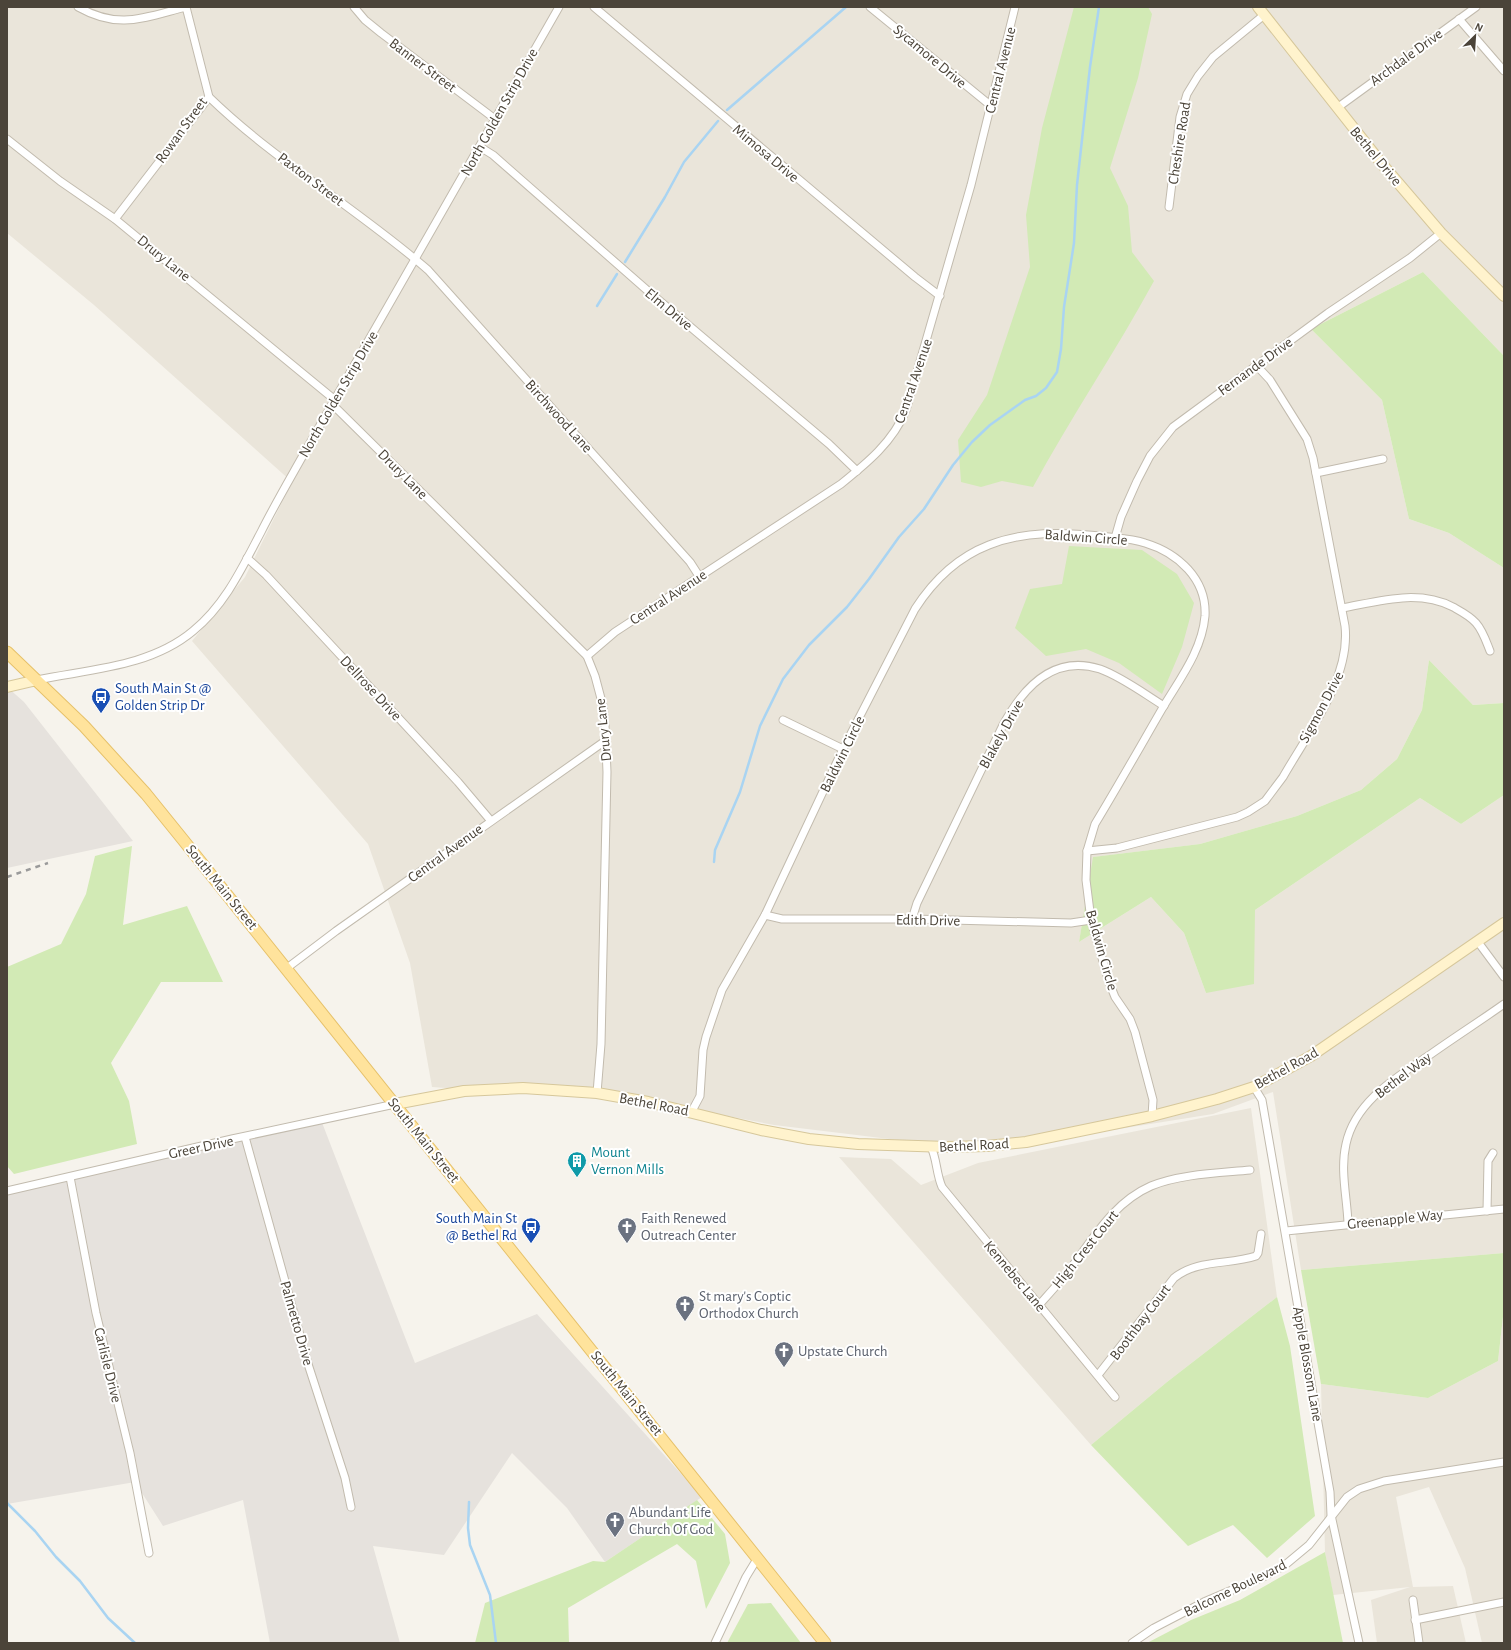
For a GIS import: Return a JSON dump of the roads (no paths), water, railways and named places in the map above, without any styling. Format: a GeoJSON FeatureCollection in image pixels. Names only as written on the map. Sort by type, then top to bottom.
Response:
{"type":"FeatureCollection","features":[{"type":"Feature","properties":{"kind":"main road","name":"South Main Street"},"geometry":{"type":"LineString","coordinates":[[7,652],[84,726],[146,794],[287,968],[825,1643]]}},
{"type":"Feature","properties":{"kind":"street"},"geometry":{"type":"LineString","coordinates":[[78,7],[102,18],[116,20],[143,18],[186,7]]}},
{"type":"Feature","properties":{"kind":"street","name":"Rowan Street"},"geometry":{"type":"LineString","coordinates":[[115,219],[209,97],[186,7]]}},
{"type":"Feature","properties":{"kind":"street","name":"Banner Street"},"geometry":{"type":"LineString","coordinates":[[354,7],[371,25],[495,119]]}},
{"type":"Feature","properties":{"kind":"street","name":"North Golden Strip Drive"},"geometry":{"type":"LineString","coordinates":[[37,680],[135,661],[172,646],[194,630],[214,610],[235,581],[334,402],[559,7]]}},
{"type":"Feature","properties":{"kind":"street","name":"Mimosa Drive"},"geometry":{"type":"LineString","coordinates":[[594,7],[909,272],[940,296]]}},
{"type":"Feature","properties":{"kind":"street","name":"Sycamore Drive"},"geometry":{"type":"LineString","coordinates":[[870,7],[990,105]]}},
{"type":"Feature","properties":{"kind":"street","name":"Central Avenue"},"geometry":{"type":"LineString","coordinates":[[587,656],[615,632],[699,576],[777,527],[857,471],[882,448],[903,418],[940,296],[971,185],[1015,7]]}},
{"type":"Feature","properties":{"kind":"street","name":"Archdale Drive"},"geometry":{"type":"LineString","coordinates":[[1337,108],[1476,7]]}},
{"type":"Feature","properties":{"kind":"street","name":"Bethel Drive"},"geometry":{"type":"LineString","coordinates":[[1261,11],[1382,164],[1441,233],[1504,296]]}},
{"type":"Feature","properties":{"kind":"street","name":"Cheshire Road"},"geometry":{"type":"LineString","coordinates":[[1169,207],[1180,117],[1187,94],[1198,76],[1213,57],[1261,11]]}},
{"type":"Feature","properties":{"kind":"street"},"geometry":{"type":"LineString","coordinates":[[1459,19],[1504,71]]}},
{"type":"Feature","properties":{"kind":"street","name":"Paxton Street"},"geometry":{"type":"LineString","coordinates":[[209,97],[241,127],[394,241],[415,259]]}},
{"type":"Feature","properties":{"kind":"street","name":"Drury Lane"},"geometry":{"type":"LineString","coordinates":[[7,139],[60,181],[115,219],[334,402],[587,656],[595,676],[603,706],[607,772],[601,1044],[597,1093]]}},
{"type":"Feature","properties":{"kind":"street","name":"Elm Drive"},"geometry":{"type":"LineString","coordinates":[[480,147],[493,155],[648,291],[829,444],[857,471]]}},
{"type":"Feature","properties":{"kind":"street","name":"Fernande Drive"},"geometry":{"type":"LineString","coordinates":[[1115,538],[1121,516],[1150,456],[1161,439],[1185,416],[1410,258],[1441,233]]}},
{"type":"Feature","properties":{"kind":"street","name":"Birchwood Lane"},"geometry":{"type":"LineString","coordinates":[[415,259],[440,282],[690,562],[699,576]]}},
{"type":"Feature","properties":{"kind":"street","name":"Sigmon Drive"},"geometry":{"type":"LineString","coordinates":[[1087,851],[1117,848],[1223,821],[1248,812],[1265,801],[1283,777],[1339,677],[1346,644],[1342,608],[1313,458],[1302,430],[1270,380],[1256,365]]}},
{"type":"Feature","properties":{"kind":"street"},"geometry":{"type":"LineString","coordinates":[[1316,473],[1383,459]]}},
{"type":"Feature","properties":{"kind":"street","name":"Baldwin Circle"},"geometry":{"type":"LineString","coordinates":[[692,1111],[700,1096],[706,1037],[722,990],[765,915],[843,749],[915,609],[933,585],[955,564],[988,545],[1022,536],[1066,534],[1115,538],[1144,543],[1171,555],[1182,563],[1194,576],[1203,597],[1205,616],[1200,641],[1192,658],[1095,824],[1087,851],[1086,880],[1091,920],[1109,982],[1115,997],[1130,1019],[1135,1032],[1153,1100],[1152,1116]]}},
{"type":"Feature","properties":{"kind":"street","name":"Dellrose Drive"},"geometry":{"type":"LineString","coordinates":[[247,558],[277,586],[458,782],[491,820]]}},
{"type":"Feature","properties":{"kind":"street"},"geometry":{"type":"LineString","coordinates":[[1342,608],[1404,598],[1434,599],[1469,616],[1482,633],[1490,650]]}},
{"type":"Feature","properties":{"kind":"street","name":"Blakely Drive"},"geometry":{"type":"LineString","coordinates":[[912,919],[917,903],[1003,725],[1018,701],[1034,682],[1053,670],[1062,667],[1076,665],[1089,666],[1112,674],[1164,706]]}},
{"type":"Feature","properties":{"kind":"street"},"geometry":{"type":"LineString","coordinates":[[7,687],[37,680]]}},
{"type":"Feature","properties":{"kind":"street"},"geometry":{"type":"LineString","coordinates":[[783,720],[843,749]]}},
{"type":"Feature","properties":{"kind":"street","name":"Central Avenue"},"geometry":{"type":"LineString","coordinates":[[287,968],[491,820],[605,741]]}},
{"type":"Feature","properties":{"kind":"street","name":"Edith Drive"},"geometry":{"type":"LineString","coordinates":[[765,915],[782,919],[912,919],[1071,923],[1091,920]]}},
{"type":"Feature","properties":{"kind":"street","name":"Bethel Road"},"geometry":{"type":"LineString","coordinates":[[395,1104],[441,1094],[487,1089],[523,1088],[597,1093],[692,1111],[760,1130],[809,1139],[858,1144],[931,1147],[987,1146],[1026,1142],[1152,1116],[1217,1100],[1254,1087],[1311,1056],[1504,923]]}},
{"type":"Feature","properties":{"kind":"street"},"geometry":{"type":"LineString","coordinates":[[1478,942],[1504,977]]}},
{"type":"Feature","properties":{"kind":"street","name":"Bethel Way"},"geometry":{"type":"LineString","coordinates":[[1348,1223],[1344,1155],[1349,1133],[1360,1113],[1372,1098],[1390,1082],[1504,1004]]}},
{"type":"Feature","properties":{"kind":"street","name":"Apple Blossom Lane"},"geometry":{"type":"LineString","coordinates":[[1254,1087],[1262,1100],[1286,1231],[1330,1492],[1331,1515],[1359,1643]]}},
{"type":"Feature","properties":{"kind":"street","name":"Greer Drive"},"geometry":{"type":"LineString","coordinates":[[7,1190],[395,1104]]}},
{"type":"Feature","properties":{"kind":"street","name":"Palmetto Drive"},"geometry":{"type":"LineString","coordinates":[[245,1137],[308,1364],[345,1478],[351,1507]]}},
{"type":"Feature","properties":{"kind":"street","name":"Kennebec Lane"},"geometry":{"type":"LineString","coordinates":[[931,1147],[934,1153],[937,1176],[942,1187],[1115,1397]]}},
{"type":"Feature","properties":{"kind":"street"},"geometry":{"type":"LineString","coordinates":[[1487,1210],[1488,1162],[1493,1153]]}},
{"type":"Feature","properties":{"kind":"street","name":"High Crest Court"},"geometry":{"type":"LineString","coordinates":[[1039,1305],[1066,1274],[1104,1223],[1118,1208],[1140,1192],[1166,1182],[1250,1170]]}},
{"type":"Feature","properties":{"kind":"street","name":"Carlisle Drive"},"geometry":{"type":"LineString","coordinates":[[70,1177],[96,1313],[130,1453],[149,1553]]}},
{"type":"Feature","properties":{"kind":"street","name":"Greenapple Way"},"geometry":{"type":"LineString","coordinates":[[1286,1231],[1348,1223],[1504,1209]]}},
{"type":"Feature","properties":{"kind":"street","name":"Boothbay Court"},"geometry":{"type":"LineString","coordinates":[[1098,1375],[1174,1278],[1185,1270],[1198,1266],[1256,1256],[1258,1253],[1260,1234]]}},
{"type":"Feature","properties":{"kind":"street","name":"Balcome Boulevard"},"geometry":{"type":"LineString","coordinates":[[1132,1643],[1154,1628],[1204,1602],[1265,1576],[1285,1565],[1308,1545],[1331,1515],[1347,1498],[1374,1483],[1504,1462]]}},
{"type":"Feature","properties":{"kind":"street"},"geometry":{"type":"LineString","coordinates":[[714,1643],[746,1577],[758,1559]]}},
{"type":"Feature","properties":{"kind":"street"},"geometry":{"type":"LineString","coordinates":[[1413,1600],[1419,1643]]}},
{"type":"Feature","properties":{"kind":"street"},"geometry":{"type":"LineString","coordinates":[[1416,1620],[1504,1602]]}},
{"type":"Feature","properties":{"kind":"waterway"},"geometry":{"type":"LineString","coordinates":[[727,110],[846,7]]}},
{"type":"Feature","properties":{"kind":"waterway"},"geometry":{"type":"LineString","coordinates":[[714,862],[715,850],[740,792],[760,726],[783,679],[809,645],[847,607],[899,537],[924,509],[953,465],[972,442],[990,425],[1025,400],[1036,396],[1046,388],[1057,372],[1061,349],[1064,307],[1074,243],[1077,185],[1090,67],[1099,7]]}},
{"type":"Feature","properties":{"kind":"waterway"},"geometry":{"type":"LineString","coordinates":[[625,262],[665,197],[684,162],[718,121]]}},
{"type":"Feature","properties":{"kind":"waterway"},"geometry":{"type":"LineString","coordinates":[[597,306],[617,274]]}},
{"type":"Feature","properties":{"kind":"waterway"},"geometry":{"type":"LineString","coordinates":[[469,1502],[468,1528],[470,1545],[490,1595],[496,1643]]}},
{"type":"Feature","properties":{"kind":"waterway"},"geometry":{"type":"LineString","coordinates":[[7,1503],[35,1531],[56,1557],[80,1581],[108,1618],[135,1643]]}},
{"type":"Feature","properties":{"kind":"railway"},"geometry":{"type":"LineString","coordinates":[[7,877],[48,863]]}},
{"type":"Feature","properties":{"kind":"place","name":"South Main St @ Golden Strip Dr"},"geometry":{"type":"Point","coordinates":[101,714]}},
{"type":"Feature","properties":{"kind":"place","name":"Mount Vernon Mills"},"geometry":{"type":"Point","coordinates":[577,1178]}},
{"type":"Feature","properties":{"kind":"place","name":"South Main St @ Bethel Rd"},"geometry":{"type":"Point","coordinates":[531,1244]}},
{"type":"Feature","properties":{"kind":"place","name":"Faith Renewed Outreach Center"},"geometry":{"type":"Point","coordinates":[627,1244]}},
{"type":"Feature","properties":{"kind":"place","name":"St mary's Coptic Orthodox Church"},"geometry":{"type":"Point","coordinates":[685,1322]}},
{"type":"Feature","properties":{"kind":"place","name":"Upstate Church"},"geometry":{"type":"Point","coordinates":[784,1368]}},
{"type":"Feature","properties":{"kind":"place","name":"Abundant Life Church Of God"},"geometry":{"type":"Point","coordinates":[615,1538]}}]}
